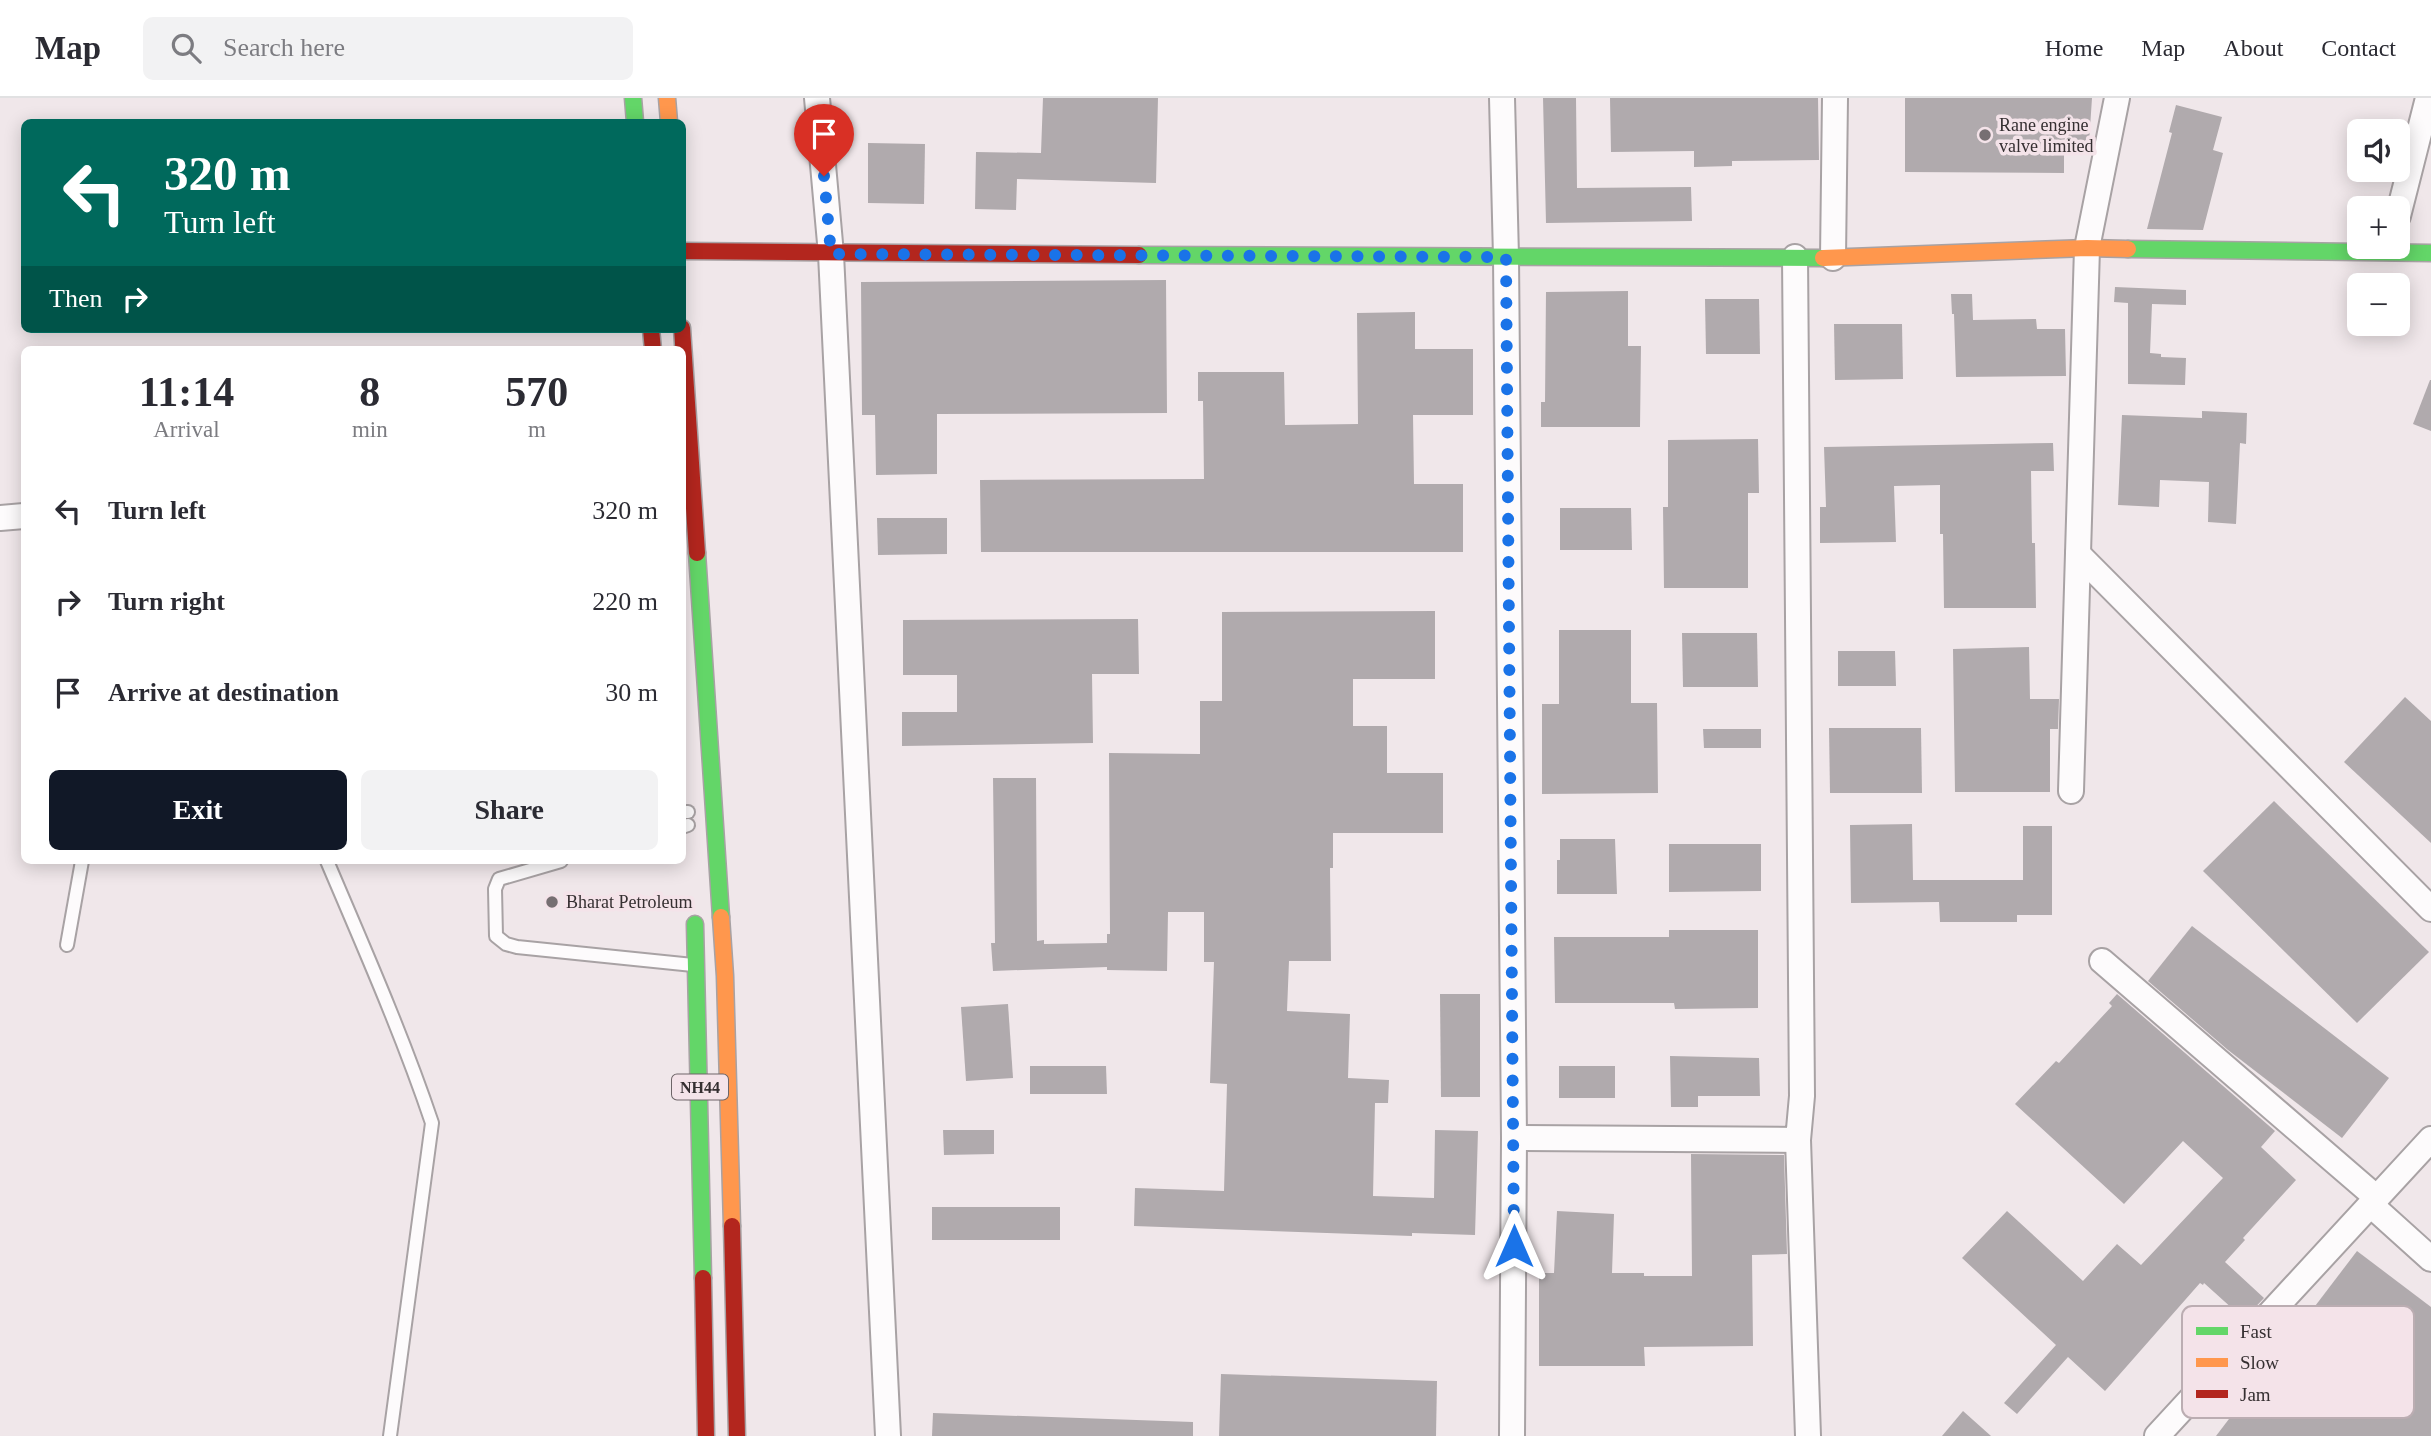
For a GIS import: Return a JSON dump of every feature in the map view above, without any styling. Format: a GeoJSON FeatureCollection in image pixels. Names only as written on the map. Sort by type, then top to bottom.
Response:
{"type":"FeatureCollection","features":[{"type":"Feature","properties":{"kind":"main road"},"geometry":{"type":"LineString","coordinates":[[633,98],[635,119]]}},
{"type":"Feature","properties":{"kind":"main road"},"geometry":{"type":"LineString","coordinates":[[667,98],[669,119]]}},
{"type":"Feature","properties":{"kind":"main road"},"geometry":{"type":"LineString","coordinates":[[686,251],[1833,258],[2087,248],[2347,249]]}},
{"type":"Feature","properties":{"kind":"main road"},"geometry":{"type":"LineString","coordinates":[[2410,251],[2431,253]]}},
{"type":"Feature","properties":{"kind":"main road","name":"NH44"},"geometry":{"type":"LineString","coordinates":[[686,390],[724,976],[737,1436]]}},
{"type":"Feature","properties":{"kind":"main road","name":"NH44"},"geometry":{"type":"LineString","coordinates":[[694,909],[706,1436]]}},
{"type":"Feature","properties":{"kind":"street"},"geometry":{"type":"LineString","coordinates":[[817,98],[831,254],[888,1436]]}},
{"type":"Feature","properties":{"kind":"street"},"geometry":{"type":"LineString","coordinates":[[1502,98],[1506,257],[1514,1138],[1512,1436]]}},
{"type":"Feature","properties":{"kind":"street"},"geometry":{"type":"LineString","coordinates":[[1833,258],[1835,98]]}},
{"type":"Feature","properties":{"kind":"street"},"geometry":{"type":"LineString","coordinates":[[2071,791],[2087,248],[2117,98]]}},
{"type":"Feature","properties":{"kind":"street"},"geometry":{"type":"LineString","coordinates":[[2403,196],[2428,98]]}},
{"type":"Feature","properties":{"kind":"street"},"geometry":{"type":"LineString","coordinates":[[1794,257],[1802,1096],[1798,1140],[1808,1436]]}},
{"type":"Feature","properties":{"kind":"street"},"geometry":{"type":"LineString","coordinates":[[0,518],[21,516]]}},
{"type":"Feature","properties":{"kind":"street"},"geometry":{"type":"LineString","coordinates":[[2078,554],[2431,909]]}},
{"type":"Feature","properties":{"kind":"street"},"geometry":{"type":"LineString","coordinates":[[2102,961],[2374,1201],[2431,1259]]}},
{"type":"Feature","properties":{"kind":"street"},"geometry":{"type":"LineString","coordinates":[[1514,1138],[1798,1140]]}},
{"type":"Feature","properties":{"kind":"street"},"geometry":{"type":"LineString","coordinates":[[2277,1306],[2431,1139]]}},
{"type":"Feature","properties":{"kind":"street"},"geometry":{"type":"LineString","coordinates":[[2157,1436],[2182,1409]]}},
{"type":"Feature","properties":{"kind":"lane"},"geometry":{"type":"LineString","coordinates":[[67,945],[81,864]]}},
{"type":"Feature","properties":{"kind":"lane"},"geometry":{"type":"LineString","coordinates":[[328,864],[418,1080],[432,1124],[390,1436]]}},
{"type":"Feature","properties":{"kind":"lane"},"geometry":{"type":"LineString","coordinates":[[551,864],[499,879],[495,889],[496,936],[499,940],[517,947],[697,965]]}},
{"type":"Feature","properties":{"kind":"building"},"geometry":{"type":"Polygon","coordinates":[[[1043,98],[1158,98],[1156,183],[1017,179],[1016,210],[975,209],[976,152],[1041,153],[1043,98]]]}},
{"type":"Feature","properties":{"kind":"building"},"geometry":{"type":"Polygon","coordinates":[[[1543,98],[1576,98],[1577,188],[1691,187],[1692,221],[1546,223],[1543,98]]]}},
{"type":"Feature","properties":{"kind":"building"},"geometry":{"type":"Polygon","coordinates":[[[1610,98],[1818,98],[1819,160],[1732,161],[1732,166],[1694,167],[1694,151],[1611,152],[1610,98]]]}},
{"type":"Feature","properties":{"kind":"building","name":"Rane engine valve limited"},"geometry":{"type":"Polygon","coordinates":[[[1905,98],[2092,98],[2089,143],[2064,145],[2064,173],[1905,172],[1905,98]]]}},
{"type":"Feature","properties":{"kind":"building"},"geometry":{"type":"Polygon","coordinates":[[[2176,105],[2222,117],[2213,150],[2223,153],[2203,230],[2147,229],[2172,133],[2169,132],[2176,105]]]}},
{"type":"Feature","properties":{"kind":"building"},"geometry":{"type":"Polygon","coordinates":[[[868,143],[925,144],[924,204],[868,203],[868,143]]]}},
{"type":"Feature","properties":{"kind":"building"},"geometry":{"type":"Polygon","coordinates":[[[1166,280],[1167,413],[937,414],[937,474],[876,475],[875,415],[862,415],[861,282],[1166,280]]]}},
{"type":"Feature","properties":{"kind":"building"},"geometry":{"type":"Polygon","coordinates":[[[2115,287],[2186,290],[2186,305],[2152,304],[2150,353],[2161,354],[2161,357],[2186,358],[2185,385],[2128,384],[2128,303],[2114,302],[2115,287]]]}},
{"type":"Feature","properties":{"kind":"building"},"geometry":{"type":"Polygon","coordinates":[[[1628,291],[1628,346],[1641,346],[1640,427],[1541,427],[1541,402],[1545,402],[1546,292],[1628,291]]]}},
{"type":"Feature","properties":{"kind":"building"},"geometry":{"type":"Polygon","coordinates":[[[1951,294],[1972,294],[1973,320],[2036,319],[2037,329],[2065,329],[2066,376],[1956,377],[1951,294]]]}},
{"type":"Feature","properties":{"kind":"building"},"geometry":{"type":"Polygon","coordinates":[[[1705,299],[1759,299],[1760,354],[1706,354],[1705,299]]]}},
{"type":"Feature","properties":{"kind":"building"},"geometry":{"type":"Polygon","coordinates":[[[1415,312],[1415,349],[1473,349],[1473,415],[1413,415],[1414,484],[1463,484],[1463,552],[981,552],[980,480],[1204,479],[1203,401],[1198,401],[1198,372],[1284,372],[1285,425],[1358,424],[1357,313],[1415,312]]]}},
{"type":"Feature","properties":{"kind":"building"},"geometry":{"type":"Polygon","coordinates":[[[1834,324],[1902,324],[1903,379],[1835,380],[1834,324]]]}},
{"type":"Feature","properties":{"kind":"building"},"geometry":{"type":"Polygon","coordinates":[[[2431,380],[2431,431],[2413,424],[2431,380]]]}},
{"type":"Feature","properties":{"kind":"building"},"geometry":{"type":"Polygon","coordinates":[[[2202,411],[2247,413],[2246,444],[2240,443],[2236,524],[2208,522],[2209,482],[2160,480],[2159,507],[2118,505],[2122,415],[2202,418],[2202,411]]]}},
{"type":"Feature","properties":{"kind":"building"},"geometry":{"type":"Polygon","coordinates":[[[1758,439],[1759,493],[1748,493],[1748,588],[1664,588],[1663,507],[1668,507],[1668,440],[1758,439]]]}},
{"type":"Feature","properties":{"kind":"building"},"geometry":{"type":"Polygon","coordinates":[[[2053,443],[2054,471],[2031,471],[2036,608],[1944,608],[1940,485],[1894,486],[1896,542],[1820,543],[1820,507],[1826,507],[1824,447],[2053,443]]]}},
{"type":"Feature","properties":{"kind":"building"},"geometry":{"type":"Polygon","coordinates":[[[1560,508],[1631,508],[1632,550],[1560,550],[1560,508]]]}},
{"type":"Feature","properties":{"kind":"building"},"geometry":{"type":"Polygon","coordinates":[[[877,518],[947,518],[947,554],[878,555],[877,518]]]}},
{"type":"Feature","properties":{"kind":"building"},"geometry":{"type":"Polygon","coordinates":[[[1435,611],[1435,679],[1353,679],[1353,726],[1387,726],[1387,773],[1443,773],[1443,833],[1333,833],[1333,868],[1330,868],[1331,961],[1289,961],[1287,1011],[1350,1014],[1348,1078],[1389,1080],[1388,1103],[1375,1103],[1373,1196],[1434,1198],[1435,1130],[1478,1131],[1475,1235],[1412,1233],[1412,1236],[1134,1226],[1135,1188],[1224,1191],[1227,1084],[1210,1083],[1214,962],[1204,962],[1204,912],[1168,912],[1167,971],[1107,970],[1107,967],[993,971],[993,778],[1036,778],[1037,941],[1044,940],[1044,944],[1107,943],[1107,934],[1110,934],[1109,753],[1200,754],[1200,701],[1222,701],[1222,612],[1435,611]]]}},
{"type":"Feature","properties":{"kind":"building"},"geometry":{"type":"Polygon","coordinates":[[[1138,619],[1139,674],[1092,674],[1093,743],[902,746],[902,712],[957,712],[957,675],[903,675],[903,620],[1138,619]]]}},
{"type":"Feature","properties":{"kind":"building"},"geometry":{"type":"Polygon","coordinates":[[[1559,630],[1631,630],[1631,703],[1657,703],[1658,793],[1542,794],[1542,704],[1559,704],[1559,630]]]}},
{"type":"Feature","properties":{"kind":"building"},"geometry":{"type":"Polygon","coordinates":[[[1682,633],[1757,633],[1758,687],[1683,687],[1682,633]]]}},
{"type":"Feature","properties":{"kind":"building"},"geometry":{"type":"Polygon","coordinates":[[[2029,647],[2030,699],[2059,699],[2058,729],[2050,729],[2050,792],[1955,792],[1953,649],[2029,647]]]}},
{"type":"Feature","properties":{"kind":"building"},"geometry":{"type":"Polygon","coordinates":[[[1838,651],[1895,651],[1896,686],[1838,686],[1838,651]]]}},
{"type":"Feature","properties":{"kind":"building"},"geometry":{"type":"Polygon","coordinates":[[[2405,697],[2431,721],[2431,843],[2344,762],[2405,697]]]}},
{"type":"Feature","properties":{"kind":"building"},"geometry":{"type":"Polygon","coordinates":[[[1829,728],[1921,728],[1922,793],[1830,793],[1829,728]]]}},
{"type":"Feature","properties":{"kind":"building"},"geometry":{"type":"Polygon","coordinates":[[[1703,729],[1761,729],[1761,748],[1704,748],[1703,729]]]}},
{"type":"Feature","properties":{"kind":"building"},"geometry":{"type":"Polygon","coordinates":[[[2274,801],[2429,952],[2357,1023],[2203,871],[2274,801]]]}},
{"type":"Feature","properties":{"kind":"building"},"geometry":{"type":"Polygon","coordinates":[[[1912,824],[1913,880],[2023,880],[2023,826],[2052,826],[2052,915],[2017,915],[2017,922],[1940,922],[1939,902],[1851,903],[1850,825],[1912,824]]]}},
{"type":"Feature","properties":{"kind":"building"},"geometry":{"type":"Polygon","coordinates":[[[1560,839],[1615,839],[1617,894],[1557,894],[1560,839]]]}},
{"type":"Feature","properties":{"kind":"building"},"geometry":{"type":"Polygon","coordinates":[[[1669,844],[1761,844],[1761,891],[1669,892],[1669,844]]]}},
{"type":"Feature","properties":{"kind":"building"},"geometry":{"type":"Polygon","coordinates":[[[2192,926],[2389,1078],[2342,1138],[2228,1050],[2148,981],[2192,926]]]}},
{"type":"Feature","properties":{"kind":"building"},"geometry":{"type":"Polygon","coordinates":[[[1669,930],[1758,930],[1758,1008],[1675,1009],[1674,1003],[1555,1003],[1554,937],[1669,937],[1669,930]]]}},
{"type":"Feature","properties":{"kind":"building"},"geometry":{"type":"Polygon","coordinates":[[[1440,994],[1480,994],[1480,1097],[1441,1097],[1440,994]]]}},
{"type":"Feature","properties":{"kind":"building"},"geometry":{"type":"Polygon","coordinates":[[[2117,994],[2275,1131],[2261,1147],[2296,1180],[2243,1238],[2245,1240],[2225,1262],[2264,1298],[2256,1306],[2230,1306],[2204,1283],[2200,1283],[2105,1391],[2068,1357],[2017,1414],[2004,1403],[2056,1345],[1962,1258],[2007,1211],[2083,1281],[2117,1244],[2141,1265],[2223,1178],[2183,1141],[2124,1204],[2015,1104],[2056,1061],[2059,1063],[2112,1006],[2109,1003],[2117,994]]]}},
{"type":"Feature","properties":{"kind":"building"},"geometry":{"type":"Polygon","coordinates":[[[1008,1004],[1013,1078],[966,1081],[961,1007],[1008,1004]]]}},
{"type":"Feature","properties":{"kind":"building"},"geometry":{"type":"Polygon","coordinates":[[[1670,1056],[1759,1058],[1760,1096],[1698,1096],[1698,1107],[1671,1107],[1670,1056]]]}},
{"type":"Feature","properties":{"kind":"building"},"geometry":{"type":"Polygon","coordinates":[[[1030,1066],[1106,1066],[1107,1094],[1030,1094],[1030,1066]]]}},
{"type":"Feature","properties":{"kind":"building"},"geometry":{"type":"Polygon","coordinates":[[[1559,1066],[1615,1066],[1615,1098],[1559,1098],[1559,1066]]]}},
{"type":"Feature","properties":{"kind":"building"},"geometry":{"type":"Polygon","coordinates":[[[943,1130],[994,1130],[994,1154],[944,1155],[943,1130]]]}},
{"type":"Feature","properties":{"kind":"building"},"geometry":{"type":"Polygon","coordinates":[[[1691,1154],[1784,1155],[1787,1254],[1752,1255],[1753,1346],[1644,1347],[1645,1366],[1539,1366],[1539,1273],[1554,1273],[1557,1211],[1614,1214],[1612,1273],[1692,1276],[1691,1154]]]}},
{"type":"Feature","properties":{"kind":"building"},"geometry":{"type":"Polygon","coordinates":[[[932,1207],[1060,1207],[1060,1240],[932,1240],[932,1207]]]}},
{"type":"Feature","properties":{"kind":"building"},"geometry":{"type":"Polygon","coordinates":[[[2357,1251],[2431,1307],[2431,1436],[2216,1436],[2230,1418],[2414,1418],[2414,1306],[2315,1306],[2357,1251]]]}},
{"type":"Feature","properties":{"kind":"building"},"geometry":{"type":"Polygon","coordinates":[[[1221,1374],[1437,1381],[1436,1436],[1219,1436],[1221,1374]]]}},
{"type":"Feature","properties":{"kind":"building"},"geometry":{"type":"Polygon","coordinates":[[[1963,1411],[1991,1436],[1942,1436],[1963,1411]]]}},
{"type":"Feature","properties":{"kind":"building"},"geometry":{"type":"Polygon","coordinates":[[[933,1413],[1193,1422],[1193,1436],[932,1436],[933,1413]]]}},
{"type":"Feature","properties":{"kind":"traffic: fast"},"geometry":{"type":"LineString","coordinates":[[633,98],[635,119]]}},
{"type":"Feature","properties":{"kind":"traffic: fast"},"geometry":{"type":"LineString","coordinates":[[2128,249],[2431,253]]}},
{"type":"Feature","properties":{"kind":"traffic: fast"},"geometry":{"type":"LineString","coordinates":[[1139,255],[1823,258]]}},
{"type":"Feature","properties":{"kind":"traffic: fast"},"geometry":{"type":"LineString","coordinates":[[697,553],[721,917]]}},
{"type":"Feature","properties":{"kind":"traffic: fast"},"geometry":{"type":"LineString","coordinates":[[695,924],[703,1278]]}},
{"type":"Feature","properties":{"kind":"traffic: slow"},"geometry":{"type":"LineString","coordinates":[[667,98],[669,119]]}},
{"type":"Feature","properties":{"kind":"traffic: slow"},"geometry":{"type":"LineString","coordinates":[[1823,258],[2087,248],[2128,249]]}},
{"type":"Feature","properties":{"kind":"traffic: slow"},"geometry":{"type":"LineString","coordinates":[[721,917],[732,1226]]}},
{"type":"Feature","properties":{"kind":"traffic: jam"},"geometry":{"type":"LineString","coordinates":[[686,251],[1139,255]]}},
{"type":"Feature","properties":{"kind":"traffic: jam"},"geometry":{"type":"LineString","coordinates":[[651,333],[653,346]]}},
{"type":"Feature","properties":{"kind":"traffic: jam"},"geometry":{"type":"LineString","coordinates":[[682,333],[683,346]]}},
{"type":"Feature","properties":{"kind":"traffic: jam"},"geometry":{"type":"LineString","coordinates":[[686,388],[697,553]]}},
{"type":"Feature","properties":{"kind":"traffic: jam"},"geometry":{"type":"LineString","coordinates":[[732,1226],[737,1436]]}},
{"type":"Feature","properties":{"kind":"traffic: jam"},"geometry":{"type":"LineString","coordinates":[[703,1278],[706,1436]]}},
{"type":"Feature","properties":{"kind":"place","name":"Rane engine valve limited"},"geometry":{"type":"Point","coordinates":[1985,135]}},
{"type":"Feature","properties":{"kind":"place","name":"Bharat Petroleum"},"geometry":{"type":"Point","coordinates":[552,902]}},
{"type":"Feature","properties":{"kind":"route"},"geometry":{"type":"LineString","coordinates":[[824,176],[831,254],[1506,257],[1514,1246]]}}]}
